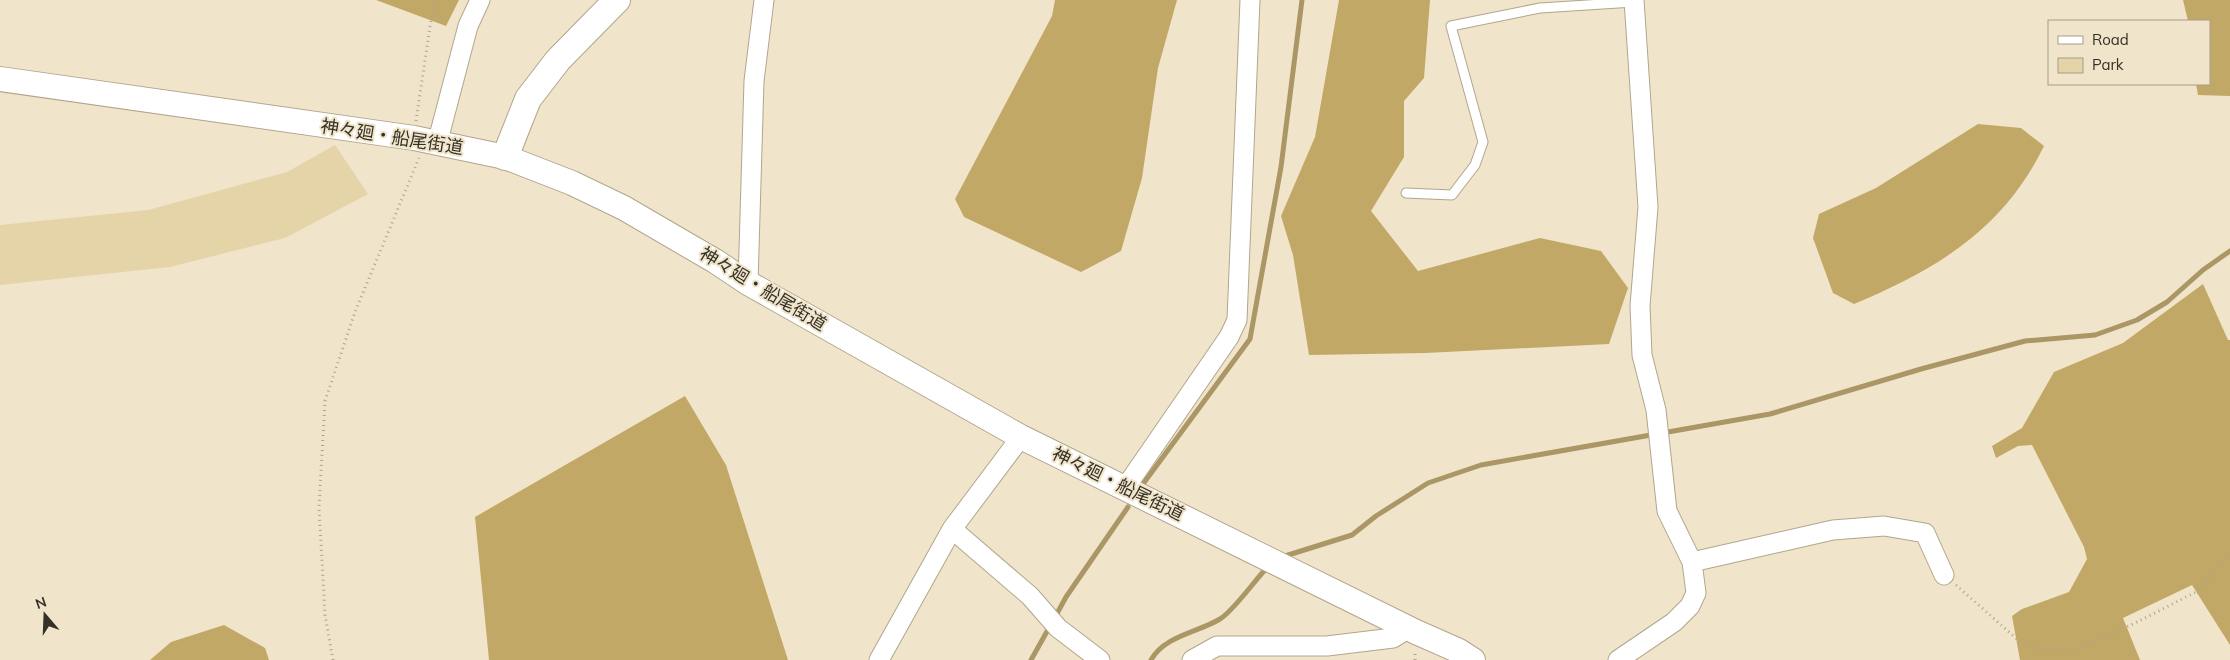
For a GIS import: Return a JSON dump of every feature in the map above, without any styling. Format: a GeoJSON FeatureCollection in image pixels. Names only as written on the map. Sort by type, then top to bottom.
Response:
{"type":"FeatureCollection","features":[{"type":"Feature","properties":{"kind":"main road"},"geometry":{"type":"LineString","coordinates":[[505,156],[528,99],[558,60],[617,0]]}},
{"type":"Feature","properties":{"kind":"street"},"geometry":{"type":"LineString","coordinates":[[425,141],[468,26],[480,0]]}},
{"type":"Feature","properties":{"kind":"street"},"geometry":{"type":"LineString","coordinates":[[748,283],[754,81],[764,0]]}},
{"type":"Feature","properties":{"kind":"street"},"geometry":{"type":"LineString","coordinates":[[1132,492],[1229,337],[1237,320],[1250,0]]}},
{"type":"Feature","properties":{"kind":"street"},"geometry":{"type":"LineString","coordinates":[[1618,660],[1674,622],[1690,606],[1696,593],[1692,562],[1667,512],[1656,410],[1642,355],[1640,306],[1648,207],[1634,1]]}},
{"type":"Feature","properties":{"kind":"street","name":"神々廻・船尾街道"},"geometry":{"type":"LineString","coordinates":[[0,79],[425,141],[505,156],[572,183],[624,208],[715,261],[748,283],[1021,437],[1303,574],[1409,628],[1459,651],[1473,660]]}},
{"type":"Feature","properties":{"kind":"street"},"geometry":{"type":"LineString","coordinates":[[879,660],[952,528],[1021,437]]}},
{"type":"Feature","properties":{"kind":"street"},"geometry":{"type":"LineString","coordinates":[[1692,562],[1833,530],[1884,526],[1925,533],[1944,575]]}},
{"type":"Feature","properties":{"kind":"street"},"geometry":{"type":"LineString","coordinates":[[952,528],[1030,596],[1058,628],[1100,660]]}},
{"type":"Feature","properties":{"kind":"street"},"geometry":{"type":"LineString","coordinates":[[1192,660],[1218,646],[1327,646],[1393,638],[1409,628]]}},
{"type":"Feature","properties":{"kind":"lane"},"geometry":{"type":"LineString","coordinates":[[1406,193],[1452,195],[1475,165],[1483,142],[1451,26],[1540,8],[1634,1]]}},
{"type":"Feature","properties":{"kind":"path"},"geometry":{"type":"LineString","coordinates":[[333,660],[326,615],[319,507],[325,402],[355,312],[417,165],[425,141],[434,0]]}},
{"type":"Feature","properties":{"kind":"path"},"geometry":{"type":"LineString","coordinates":[[1944,575],[2026,647],[2072,651],[2133,624],[2196,592],[2230,553]]}},
{"type":"Feature","properties":{"kind":"green space"},"geometry":{"type":"Polygon","coordinates":[[[335,145],[368,194],[285,238],[170,267],[0,285],[0,225],[148,210],[287,172],[335,145]]]}},
{"type":"Feature","properties":{"kind":"shaded area"},"geometry":{"type":"Polygon","coordinates":[[[376,0],[459,0],[446,26],[376,0]]]}},
{"type":"Feature","properties":{"kind":"shaded area"},"geometry":{"type":"Polygon","coordinates":[[[1055,0],[1177,0],[1158,68],[1142,178],[1121,251],[1081,272],[964,217],[955,199],[1052,16],[1055,0]]]}},
{"type":"Feature","properties":{"kind":"shaded area"},"geometry":{"type":"Polygon","coordinates":[[[1339,0],[1430,0],[1424,78],[1404,101],[1404,157],[1371,211],[1418,271],[1540,238],[1601,251],[1628,288],[1609,344],[1425,353],[1309,355],[1293,255],[1281,216],[1315,137],[1339,0]]]}},
{"type":"Feature","properties":{"kind":"shaded area"},"geometry":{"type":"Polygon","coordinates":[[[2183,0],[2230,0],[2230,96],[2198,95],[2196,85],[2210,85],[2210,20],[2188,20],[2183,0]]]}},
{"type":"Feature","properties":{"kind":"shaded area"},"geometry":{"type":"Polygon","coordinates":[[[1978,124],[2021,128],[2044,146],[2009,201],[1988,224],[1965,243],[1940,261],[1913,276],[1854,304],[1833,293],[1813,238],[1819,214],[1876,188],[1978,124]]]}},
{"type":"Feature","properties":{"kind":"shaded area"},"geometry":{"type":"Polygon","coordinates":[[[2203,284],[2228,340],[2230,340],[2230,645],[2192,585],[2123,618],[2140,660],[2020,660],[2012,616],[2022,609],[2069,592],[2087,559],[2084,547],[2032,445],[2018,446],[1996,458],[1992,446],[2022,428],[2054,372],[2123,343],[2203,284]]]}},
{"type":"Feature","properties":{"kind":"shaded area"},"geometry":{"type":"Polygon","coordinates":[[[685,396],[726,465],[788,660],[489,660],[475,517],[685,396]]]}},
{"type":"Feature","properties":{"kind":"shaded area"},"geometry":{"type":"Polygon","coordinates":[[[224,625],[265,648],[269,660],[150,660],[171,642],[224,625]]]}},
{"type":"Feature","properties":{"kind":"waterway"},"geometry":{"type":"LineString","coordinates":[[1143,484],[1250,339],[1281,167],[1302,0]]}},
{"type":"Feature","properties":{"kind":"waterway"},"geometry":{"type":"LineString","coordinates":[[1285,556],[1352,535],[1376,516],[1428,483],[1481,465],[1770,414],[1921,369],[2025,341],[2095,335],[2137,320],[2167,302],[2203,270],[2230,251]]}},
{"type":"Feature","properties":{"kind":"waterway"},"geometry":{"type":"LineString","coordinates":[[1054,619],[1066,597],[1128,507]]}},
{"type":"Feature","properties":{"kind":"waterway"},"geometry":{"type":"LineString","coordinates":[[1151,660],[1164,645],[1220,619],[1236,604],[1264,571]]}},
{"type":"Feature","properties":{"kind":"waterway"},"geometry":{"type":"LineString","coordinates":[[1031,660],[1050,626]]}}]}
